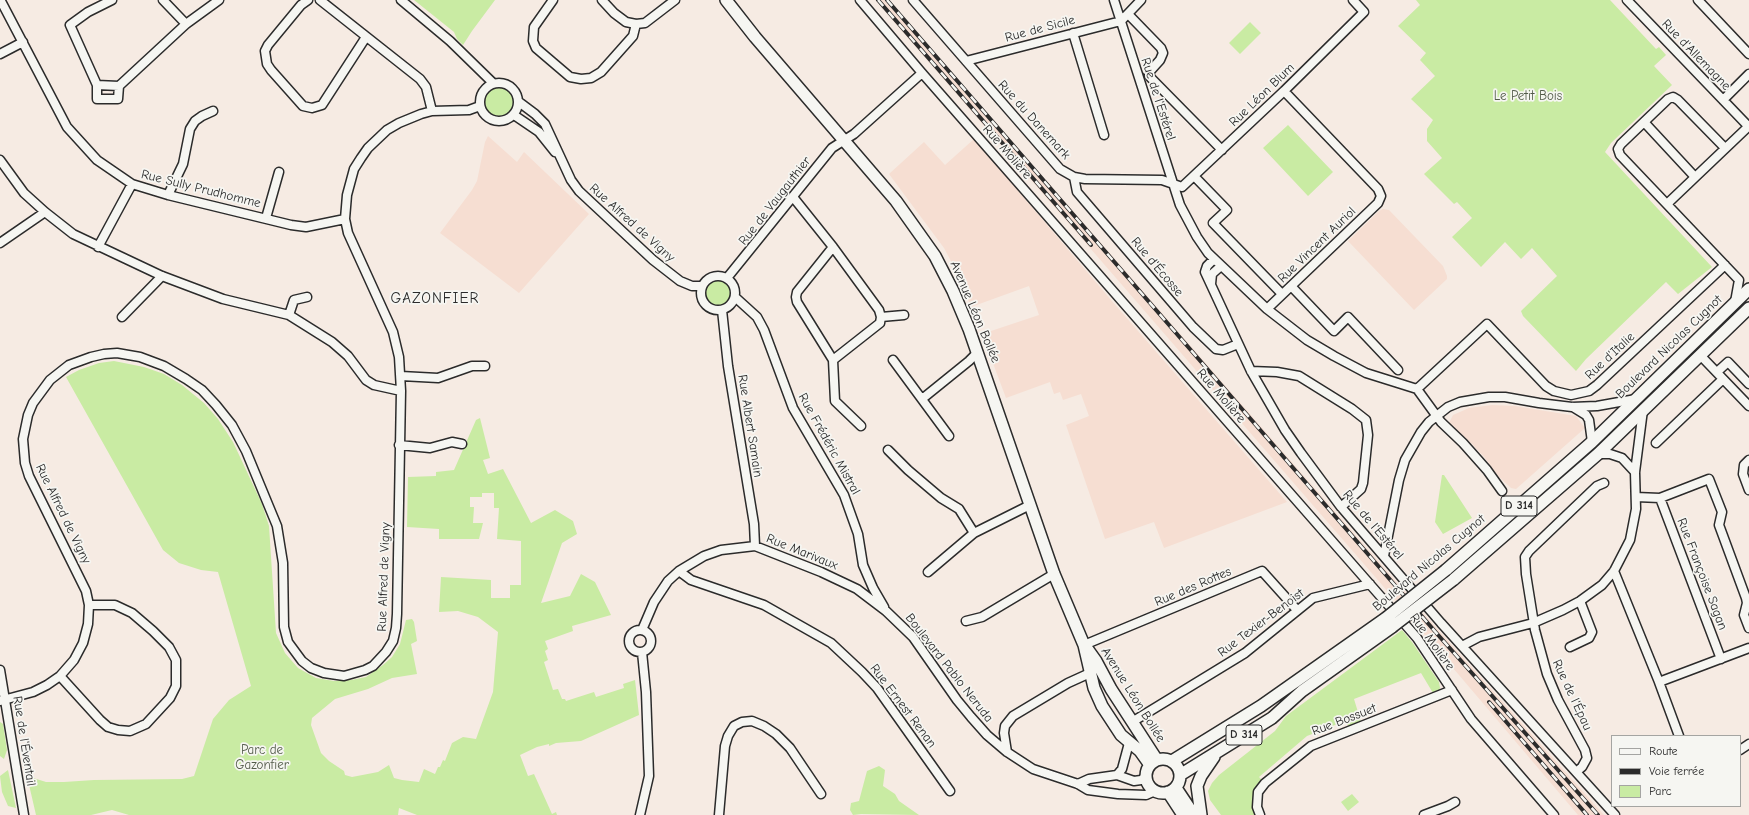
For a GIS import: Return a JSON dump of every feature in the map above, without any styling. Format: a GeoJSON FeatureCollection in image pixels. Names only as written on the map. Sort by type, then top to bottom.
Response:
{"type":"FeatureCollection","features":[{"type":"Feature","properties":{"kind":"main road","name":"Avenue Léon Bollée"},"geometry":{"type":"LineString","coordinates":[[726,0],[744,24],[896,201],[935,256],[953,291],[978,352],[1054,574],[1084,646],[1090,673],[1102,706],[1114,725],[1129,743],[1153,762]]}},
{"type":"Feature","properties":{"kind":"main road","name":"D 314"},"geometry":{"type":"LineString","coordinates":[[1735,302],[1741,290],[1749,282]]}},
{"type":"Feature","properties":{"kind":"main road","name":"Boulevard Nicolas Cugnot"},"geometry":{"type":"LineString","coordinates":[[1180,775],[1272,718],[1302,691],[1389,623],[1446,570],[1592,442],[1749,289]]}},
{"type":"Feature","properties":{"kind":"main road","name":"Boulevard Nicolas Cugnot"},"geometry":{"type":"LineString","coordinates":[[1172,761],[1261,706],[1453,580],[1598,454],[1749,308]]}},
{"type":"Feature","properties":{"kind":"main road","name":"Avenue Léon Bollée"},"geometry":{"type":"LineString","coordinates":[[1084,646],[1096,660],[1153,762]]}},
{"type":"Feature","properties":{"kind":"main road"},"geometry":{"type":"LineString","coordinates":[[1201,815],[1197,786],[1201,776],[1217,752]]}},
{"type":"Feature","properties":{"kind":"main road","name":"Avenue Léon Bollée"},"geometry":{"type":"LineString","coordinates":[[1153,762],[1163,758],[1172,761]]}},
{"type":"Feature","properties":{"kind":"main road"},"geometry":{"type":"LineString","coordinates":[[1153,762],[1147,770],[1146,777],[1150,786],[1155,791],[1163,793],[1172,790],[1180,782],[1178,767],[1172,761]]}},
{"type":"Feature","properties":{"kind":"main road"},"geometry":{"type":"LineString","coordinates":[[1172,790],[1183,815]]}},
{"type":"Feature","properties":{"kind":"main road"},"geometry":{"type":"LineString","coordinates":[[1172,790],[1194,815]]}},
{"type":"Feature","properties":{"kind":"street"},"geometry":{"type":"LineString","coordinates":[[112,0],[88,12],[70,26],[97,85],[97,99],[118,99],[119,86],[186,24],[217,1]]}},
{"type":"Feature","properties":{"kind":"street"},"geometry":{"type":"LineString","coordinates":[[163,0],[186,24]]}},
{"type":"Feature","properties":{"kind":"street"},"geometry":{"type":"LineString","coordinates":[[308,0],[301,5],[268,45],[265,51],[267,64],[270,70],[303,106],[312,108],[322,105],[366,37]]}},
{"type":"Feature","properties":{"kind":"street"},"geometry":{"type":"LineString","coordinates":[[320,0],[420,79],[426,87],[432,111]]}},
{"type":"Feature","properties":{"kind":"street"},"geometry":{"type":"LineString","coordinates":[[401,0],[450,41],[493,83]]}},
{"type":"Feature","properties":{"kind":"street"},"geometry":{"type":"LineString","coordinates":[[554,0],[534,27],[533,41],[536,48],[570,77],[581,79],[591,78],[601,72],[633,36],[636,24]]}},
{"type":"Feature","properties":{"kind":"street"},"geometry":{"type":"LineString","coordinates":[[602,0],[614,13],[626,22],[636,24],[645,23],[675,0]]}},
{"type":"Feature","properties":{"kind":"street","name":"Rue Molière"},"geometry":{"type":"LineString","coordinates":[[860,0],[922,73],[1417,638],[1472,719],[1554,815]]}},
{"type":"Feature","properties":{"kind":"street","name":"Rue du Danemark"},"geometry":{"type":"LineString","coordinates":[[913,0],[1060,169],[1074,177],[1085,179],[1162,180],[1173,184]]}},
{"type":"Feature","properties":{"kind":"street","name":"Rue de l'Estérel"},"geometry":{"type":"LineString","coordinates":[[1114,0],[1180,205],[1197,237],[1214,259],[1267,309],[1307,340],[1366,373],[1417,389]]}},
{"type":"Feature","properties":{"kind":"street"},"geometry":{"type":"LineString","coordinates":[[1121,21],[1141,0]]}},
{"type":"Feature","properties":{"kind":"street","name":"Rue Léon Blum"},"geometry":{"type":"LineString","coordinates":[[1173,184],[1182,186],[1194,176],[1284,91],[1364,12],[1354,0]]}},
{"type":"Feature","properties":{"kind":"street","name":"Rue d'Allemagne"},"geometry":{"type":"LineString","coordinates":[[1627,0],[1749,126]]}},
{"type":"Feature","properties":{"kind":"street"},"geometry":{"type":"LineString","coordinates":[[1698,0],[1749,54]]}},
{"type":"Feature","properties":{"kind":"street","name":"Rue Sully Prudhomme"},"geometry":{"type":"LineString","coordinates":[[3,2],[66,127],[97,160],[132,184],[168,195],[291,225],[306,227],[346,219]]}},
{"type":"Feature","properties":{"kind":"street"},"geometry":{"type":"LineString","coordinates":[[1128,14],[1163,53],[1160,60],[1151,70],[1151,78],[1222,150]]}},
{"type":"Feature","properties":{"kind":"street","name":"Rue de Sicile"},"geometry":{"type":"LineString","coordinates":[[966,61],[1121,21]]}},
{"type":"Feature","properties":{"kind":"street"},"geometry":{"type":"LineString","coordinates":[[1073,33],[1104,135]]}},
{"type":"Feature","properties":{"kind":"street"},"geometry":{"type":"LineString","coordinates":[[0,54],[23,42]]}},
{"type":"Feature","properties":{"kind":"street","name":"Rue de Vaugauthier"},"geometry":{"type":"LineString","coordinates":[[727,278],[832,148],[854,134],[922,73]]}},
{"type":"Feature","properties":{"kind":"street"},"geometry":{"type":"LineString","coordinates":[[1723,100],[1749,74]]}},
{"type":"Feature","properties":{"kind":"street"},"geometry":{"type":"LineString","coordinates":[[493,83],[506,83],[516,92],[519,102],[514,115],[503,121],[497,121],[488,118],[483,113],[480,106],[480,98],[482,92],[487,86],[493,83]]}},
{"type":"Feature","properties":{"kind":"street"},"geometry":{"type":"LineString","coordinates":[[97,85],[119,86]]}},
{"type":"Feature","properties":{"kind":"street","name":"Rue Vincent Auriol"},"geometry":{"type":"LineString","coordinates":[[1267,309],[1378,202],[1381,196],[1378,189],[1284,91]]}},
{"type":"Feature","properties":{"kind":"street"},"geometry":{"type":"LineString","coordinates":[[1726,148],[1678,100],[1673,97],[1668,98],[1621,144],[1618,149],[1620,155],[1739,280],[1735,302]]}},
{"type":"Feature","properties":{"kind":"street","name":"Rue Alfred de Vigny"},"geometry":{"type":"LineString","coordinates":[[519,102],[545,124],[553,138],[571,180],[579,192],[653,260],[680,281],[692,286],[702,286]]}},
{"type":"Feature","properties":{"kind":"street","name":"Rue Alfred de Vigny"},"geometry":{"type":"LineString","coordinates":[[2,700],[33,692],[60,676],[74,660],[83,643],[88,624],[89,605],[82,583],[29,476],[23,450],[24,427],[33,403],[50,380],[69,365],[104,354],[117,353],[140,357],[156,362],[202,390],[232,425],[241,440],[270,506],[276,526],[283,563],[284,627],[288,642],[302,661],[311,668],[324,674],[344,676],[365,670],[380,660],[393,641],[397,614],[401,391],[400,357],[393,332],[348,234],[346,219],[347,195],[354,170],[368,148],[387,130],[399,123],[432,111],[469,110],[480,106]]}},
{"type":"Feature","properties":{"kind":"street"},"geometry":{"type":"LineString","coordinates":[[168,195],[183,164],[190,129],[195,121],[213,111]]}},
{"type":"Feature","properties":{"kind":"street","name":"Rue Alfred de Vigny"},"geometry":{"type":"LineString","coordinates":[[514,115],[539,132],[561,159]]}},
{"type":"Feature","properties":{"kind":"street"},"geometry":{"type":"LineString","coordinates":[[1644,122],[1695,177]]}},
{"type":"Feature","properties":{"kind":"street"},"geometry":{"type":"LineString","coordinates":[[1667,204],[1749,126]]}},
{"type":"Feature","properties":{"kind":"street"},"geometry":{"type":"LineString","coordinates":[[0,160],[24,193],[73,234],[162,276],[223,299],[289,315],[332,342],[348,356],[366,380],[374,385],[401,391]]}},
{"type":"Feature","properties":{"kind":"street"},"geometry":{"type":"LineString","coordinates":[[266,218],[279,172]]}},
{"type":"Feature","properties":{"kind":"street"},"geometry":{"type":"LineString","coordinates":[[1194,176],[1227,210],[1213,224],[1282,294]]}},
{"type":"Feature","properties":{"kind":"street","name":"Rue d'Écosse"},"geometry":{"type":"LineString","coordinates":[[1074,177],[1078,192],[1192,327],[1216,349],[1223,350],[1238,344]]}},
{"type":"Feature","properties":{"kind":"street"},"geometry":{"type":"LineString","coordinates":[[98,247],[132,184]]}},
{"type":"Feature","properties":{"kind":"street"},"geometry":{"type":"LineString","coordinates":[[793,197],[833,247],[879,310],[881,317],[880,323],[833,360]]}},
{"type":"Feature","properties":{"kind":"street"},"geometry":{"type":"LineString","coordinates":[[0,243],[45,212]]}},
{"type":"Feature","properties":{"kind":"street"},"geometry":{"type":"LineString","coordinates":[[833,247],[797,292],[796,297],[797,302],[833,360],[835,401],[861,426]]}},
{"type":"Feature","properties":{"kind":"street","name":"Rue de l'Estérel"},"geometry":{"type":"LineString","coordinates":[[1214,259],[1205,268],[1205,272],[1251,371],[1285,430],[1341,507],[1462,646],[1576,772],[1609,804],[1615,815]]}},
{"type":"Feature","properties":{"kind":"street","name":"Rue d'Italie"},"geometry":{"type":"LineString","coordinates":[[1417,389],[1487,324],[1546,386],[1560,394],[1577,395],[1589,391],[1725,265]]}},
{"type":"Feature","properties":{"kind":"street"},"geometry":{"type":"LineString","coordinates":[[1211,284],[1212,274],[1221,266]]}},
{"type":"Feature","properties":{"kind":"street"},"geometry":{"type":"LineString","coordinates":[[122,317],[162,276]]}},
{"type":"Feature","properties":{"kind":"street"},"geometry":{"type":"LineString","coordinates":[[722,276],[727,278],[734,287],[735,297],[731,305],[722,310],[710,308],[705,304],[701,294],[702,286],[712,277],[722,276]]}},
{"type":"Feature","properties":{"kind":"street"},"geometry":{"type":"LineString","coordinates":[[1291,286],[1334,331],[1348,317],[1398,370]]}},
{"type":"Feature","properties":{"kind":"street"},"geometry":{"type":"LineString","coordinates":[[289,315],[294,300],[307,297]]}},
{"type":"Feature","properties":{"kind":"street","name":"Rue Frédéric Mistral"},"geometry":{"type":"LineString","coordinates":[[735,297],[757,317],[764,330],[793,408],[844,495],[858,534],[863,565],[873,588],[886,611]]}},
{"type":"Feature","properties":{"kind":"street","name":"Rue Albert Samain"},"geometry":{"type":"LineString","coordinates":[[722,310],[728,366],[753,517],[755,546]]}},
{"type":"Feature","properties":{"kind":"street"},"geometry":{"type":"LineString","coordinates":[[881,317],[904,315]]}},
{"type":"Feature","properties":{"kind":"street"},"geometry":{"type":"LineString","coordinates":[[922,399],[978,352]]}},
{"type":"Feature","properties":{"kind":"street"},"geometry":{"type":"LineString","coordinates":[[1700,354],[1749,406]]}},
{"type":"Feature","properties":{"kind":"street"},"geometry":{"type":"LineString","coordinates":[[893,360],[949,436]]}},
{"type":"Feature","properties":{"kind":"street"},"geometry":{"type":"LineString","coordinates":[[1717,372],[1728,362],[1749,384]]}},
{"type":"Feature","properties":{"kind":"street"},"geometry":{"type":"LineString","coordinates":[[400,376],[438,378],[472,366],[485,366]]}},
{"type":"Feature","properties":{"kind":"street"},"geometry":{"type":"LineString","coordinates":[[1251,371],[1278,372],[1299,376],[1352,409],[1366,420],[1368,435],[1364,483],[1361,489],[1341,507]]}},
{"type":"Feature","properties":{"kind":"street"},"geometry":{"type":"LineString","coordinates":[[1656,443],[1723,379]]}},
{"type":"Feature","properties":{"kind":"street"},"geometry":{"type":"LineString","coordinates":[[1417,389],[1441,422],[1488,470],[1502,491]]}},
{"type":"Feature","properties":{"kind":"street"},"geometry":{"type":"LineString","coordinates":[[1384,556],[1399,480],[1405,460],[1421,432],[1436,415],[1448,407],[1460,402],[1489,397],[1505,397],[1572,407],[1597,406],[1636,399]]}},
{"type":"Feature","properties":{"kind":"street"},"geometry":{"type":"LineString","coordinates":[[1572,407],[1586,415],[1589,420],[1592,442]]}},
{"type":"Feature","properties":{"kind":"street"},"geometry":{"type":"LineString","coordinates":[[1462,646],[1479,637],[1533,623],[1580,601],[1602,585],[1614,571],[1630,540],[1636,509],[1636,472],[1643,410]]}},
{"type":"Feature","properties":{"kind":"street"},"geometry":{"type":"LineString","coordinates":[[399,445],[430,448],[452,442],[462,444]]}},
{"type":"Feature","properties":{"kind":"street"},"geometry":{"type":"LineString","coordinates":[[888,450],[908,470],[936,493],[959,509],[974,533]]}},
{"type":"Feature","properties":{"kind":"street"},"geometry":{"type":"LineString","coordinates":[[1598,454],[1610,454],[1622,458],[1636,472]]}},
{"type":"Feature","properties":{"kind":"street"},"geometry":{"type":"LineString","coordinates":[[1749,460],[1744,465],[1743,474],[1749,490]]}},
{"type":"Feature","properties":{"kind":"street"},"geometry":{"type":"LineString","coordinates":[[1636,497],[1660,498],[1710,479],[1722,512],[1719,525],[1746,598],[1747,604],[1744,615],[1749,628]]}},
{"type":"Feature","properties":{"kind":"street"},"geometry":{"type":"LineString","coordinates":[[1533,623],[1524,557],[1597,486],[1604,483]]}},
{"type":"Feature","properties":{"kind":"street","name":"Rue Françoise Sagan"},"geometry":{"type":"LineString","coordinates":[[1660,498],[1721,659]]}},
{"type":"Feature","properties":{"kind":"street"},"geometry":{"type":"LineString","coordinates":[[928,572],[974,533],[1030,505]]}},
{"type":"Feature","properties":{"kind":"street","name":"Rue Marivaux"},"geometry":{"type":"LineString","coordinates":[[642,630],[654,602],[668,581],[679,571],[704,556],[721,550],[746,546],[755,546],[821,572],[857,589],[886,611]]}},
{"type":"Feature","properties":{"kind":"street","name":"Rue Ernest Renan"},"geometry":{"type":"LineString","coordinates":[[679,571],[690,580],[764,605],[831,643],[877,688],[950,791]]}},
{"type":"Feature","properties":{"kind":"street","name":"Rue des Rottes"},"geometry":{"type":"LineString","coordinates":[[1084,646],[1262,571],[1297,610]]}},
{"type":"Feature","properties":{"kind":"street"},"geometry":{"type":"LineString","coordinates":[[1614,571],[1679,735]]}},
{"type":"Feature","properties":{"kind":"street"},"geometry":{"type":"LineString","coordinates":[[966,621],[982,617],[1054,574]]}},
{"type":"Feature","properties":{"kind":"street","name":"Rue Texier-Benoist"},"geometry":{"type":"LineString","coordinates":[[1132,722],[1245,653],[1313,598],[1370,584]]}},
{"type":"Feature","properties":{"kind":"street"},"geometry":{"type":"LineString","coordinates":[[1570,646],[1589,638],[1592,632],[1580,601]]}},
{"type":"Feature","properties":{"kind":"street"},"geometry":{"type":"LineString","coordinates":[[60,676],[100,720],[108,727],[118,730],[130,731],[146,724],[170,698],[176,686],[176,660],[169,647],[153,631],[132,613],[115,605],[89,605]]}},
{"type":"Feature","properties":{"kind":"street","name":"Boulevard Pablo Neruda"},"geometry":{"type":"LineString","coordinates":[[886,611],[913,637],[957,700],[971,717],[987,735],[1007,752],[1033,769],[1078,784],[1088,790],[1118,794],[1146,795],[1155,791]]}},
{"type":"Feature","properties":{"kind":"street","name":"Rue de l'Épau"},"geometry":{"type":"LineString","coordinates":[[1533,623],[1547,674],[1558,700],[1585,750],[1587,758],[1582,767],[1576,772]]}},
{"type":"Feature","properties":{"kind":"street"},"geometry":{"type":"LineString","coordinates":[[642,630],[649,634],[651,641],[648,648],[642,652],[632,648],[629,642],[633,632],[642,630]]}},
{"type":"Feature","properties":{"kind":"street"},"geometry":{"type":"LineString","coordinates":[[1659,682],[1749,648]]}},
{"type":"Feature","properties":{"kind":"street"},"geometry":{"type":"LineString","coordinates":[[640,815],[649,776],[646,692],[642,652]]}},
{"type":"Feature","properties":{"kind":"street","name":"Rue de l'Éventail"},"geometry":{"type":"LineString","coordinates":[[0,670],[2,700],[24,815]]}},
{"type":"Feature","properties":{"kind":"street"},"geometry":{"type":"LineString","coordinates":[[1007,752],[1004,733],[1005,726],[1013,716],[1068,683],[1090,673]]}},
{"type":"Feature","properties":{"kind":"street","name":"Rue Bossuet"},"geometry":{"type":"LineString","coordinates":[[1260,815],[1257,807],[1258,792],[1265,783],[1311,746],[1452,690]]}},
{"type":"Feature","properties":{"kind":"street"},"geometry":{"type":"LineString","coordinates":[[719,815],[725,746],[728,736],[734,726],[742,722],[752,721],[758,723],[776,734],[790,748],[821,794]]}},
{"type":"Feature","properties":{"kind":"street"},"geometry":{"type":"LineString","coordinates":[[1117,775],[1122,769],[1129,743]]}},
{"type":"Feature","properties":{"kind":"street"},"geometry":{"type":"LineString","coordinates":[[1078,784],[1089,779],[1117,775],[1122,775],[1134,781],[1141,780],[1146,777]]}},
{"type":"Feature","properties":{"kind":"street"},"geometry":{"type":"LineString","coordinates":[[1424,815],[1455,802]]}},
{"type":"Feature","properties":{"kind":"shaded area"},"geometry":{"type":"Polygon","coordinates":[[[875,0],[889,0],[1406,593],[1396,601],[875,0]]]}},
{"type":"Feature","properties":{"kind":"shaded area"},"geometry":{"type":"Polygon","coordinates":[[[488,136],[517,162],[524,152],[589,214],[519,293],[440,233],[477,181],[485,142],[488,136]]]}},
{"type":"Feature","properties":{"kind":"shaded area"},"geometry":{"type":"Polygon","coordinates":[[[974,139],[1111,300],[1287,502],[1164,548],[1154,522],[1105,539],[1066,425],[1089,416],[1081,394],[1063,400],[1060,392],[1054,394],[1050,382],[1006,398],[982,334],[1039,315],[1029,286],[971,307],[959,276],[944,248],[889,174],[924,142],[945,165],[974,139]]]}},
{"type":"Feature","properties":{"kind":"shaded area"},"geometry":{"type":"Polygon","coordinates":[[[1383,209],[1389,210],[1443,266],[1447,276],[1447,279],[1414,310],[1348,241],[1379,211],[1383,209]]]}},
{"type":"Feature","properties":{"kind":"shaded area"},"geometry":{"type":"Polygon","coordinates":[[[1492,405],[1515,406],[1576,416],[1585,428],[1516,489],[1511,488],[1496,474],[1485,458],[1469,441],[1449,423],[1453,415],[1469,408],[1492,405]]]}},
{"type":"Feature","properties":{"kind":"shaded area"},"geometry":{"type":"Polygon","coordinates":[[[1423,613],[1604,815],[1578,815],[1413,621],[1423,613]]]}},
{"type":"Feature","properties":{"kind":"green space"},"geometry":{"type":"Polygon","coordinates":[[[414,0],[495,0],[463,45],[457,39],[454,32],[414,0]]]}},
{"type":"Feature","properties":{"kind":"green space","name":"Le Petit Bois"},"geometry":{"type":"Polygon","coordinates":[[[1416,0],[1610,0],[1656,49],[1659,47],[1666,55],[1654,66],[1672,85],[1611,143],[1605,152],[1712,267],[1678,294],[1666,282],[1586,359],[1576,371],[1523,316],[1521,311],[1557,276],[1532,248],[1521,259],[1505,242],[1481,267],[1452,237],[1472,218],[1457,202],[1454,204],[1424,174],[1442,158],[1427,141],[1427,129],[1433,120],[1411,99],[1435,76],[1420,60],[1426,53],[1398,26],[1420,5],[1416,0]]]}},
{"type":"Feature","properties":{"kind":"green space"},"geometry":{"type":"Polygon","coordinates":[[[1250,22],[1261,33],[1240,54],[1229,43],[1250,22]]]}},
{"type":"Feature","properties":{"kind":"green space"},"geometry":{"type":"Polygon","coordinates":[[[499,88],[509,92],[513,102],[509,112],[499,116],[489,112],[485,102],[489,92],[499,88]]]}},
{"type":"Feature","properties":{"kind":"green space"},"geometry":{"type":"Polygon","coordinates":[[[1288,125],[1333,172],[1308,196],[1263,148],[1288,125]]]}},
{"type":"Feature","properties":{"kind":"green space"},"geometry":{"type":"Polygon","coordinates":[[[715,276],[721,276],[725,277],[732,283],[735,293],[734,300],[728,307],[721,310],[715,310],[711,309],[704,303],[701,296],[701,290],[702,286],[708,279],[715,276]]]}},
{"type":"Feature","properties":{"kind":"green space","name":"Parc de Gazonfier"},"geometry":{"type":"Polygon","coordinates":[[[114,361],[144,367],[164,374],[182,385],[204,403],[218,419],[233,442],[262,504],[269,526],[276,633],[285,653],[298,668],[316,678],[334,681],[366,677],[392,657],[400,644],[406,620],[412,619],[414,622],[417,641],[411,644],[417,674],[392,678],[368,689],[335,699],[312,718],[311,725],[321,753],[329,761],[344,771],[345,775],[352,777],[378,772],[389,765],[394,778],[402,780],[419,782],[424,769],[435,774],[443,760],[445,761],[452,743],[463,737],[476,739],[493,692],[498,632],[478,617],[458,611],[439,612],[441,577],[491,580],[491,598],[510,598],[510,585],[521,585],[521,541],[497,539],[499,508],[494,508],[494,493],[482,493],[482,497],[470,497],[470,507],[474,507],[473,523],[483,523],[479,539],[439,539],[439,529],[407,527],[408,477],[436,476],[436,472],[454,470],[476,420],[480,418],[490,458],[483,460],[488,474],[503,469],[531,523],[555,510],[573,521],[577,534],[562,543],[541,603],[570,596],[581,574],[595,582],[611,615],[572,626],[573,631],[545,641],[548,649],[545,651],[548,660],[544,662],[553,690],[558,689],[562,699],[565,699],[566,701],[594,692],[596,697],[624,688],[623,684],[635,680],[639,715],[581,741],[556,743],[549,746],[549,744],[537,747],[520,755],[528,776],[534,774],[552,814],[556,812],[557,815],[417,815],[399,808],[398,815],[129,815],[112,810],[91,815],[36,815],[27,776],[46,782],[64,782],[94,780],[182,779],[194,776],[213,719],[229,700],[251,686],[218,572],[201,570],[179,563],[163,550],[66,377],[79,370],[99,363],[114,361]]]}},
{"type":"Feature","properties":{"kind":"green space"},"geometry":{"type":"Polygon","coordinates":[[[1442,475],[1444,475],[1472,518],[1443,534],[1435,522],[1442,475]]]}},
{"type":"Feature","properties":{"kind":"green space"},"geometry":{"type":"Polygon","coordinates":[[[1402,630],[1439,682],[1439,691],[1433,693],[1421,673],[1354,699],[1361,722],[1349,727],[1345,721],[1307,736],[1259,777],[1265,783],[1258,792],[1260,815],[1221,815],[1210,800],[1208,791],[1212,783],[1219,775],[1275,731],[1286,716],[1402,630]]]}},
{"type":"Feature","properties":{"kind":"green space"},"geometry":{"type":"Polygon","coordinates":[[[0,722],[3,724],[7,750],[4,759],[0,756],[0,722]]]}},
{"type":"Feature","properties":{"kind":"green space"},"geometry":{"type":"Polygon","coordinates":[[[879,766],[885,770],[883,786],[895,794],[899,801],[919,815],[853,815],[850,810],[851,803],[859,801],[867,771],[879,766]]]}},
{"type":"Feature","properties":{"kind":"green space"},"geometry":{"type":"Polygon","coordinates":[[[8,770],[16,808],[8,806],[2,792],[0,776],[8,770]]]}},
{"type":"Feature","properties":{"kind":"green space"},"geometry":{"type":"Polygon","coordinates":[[[1352,794],[1359,802],[1348,811],[1341,802],[1352,794]]]}},
{"type":"Feature","properties":{"kind":"railway"},"geometry":{"type":"LineString","coordinates":[[878,0],[1091,245]]}},
{"type":"Feature","properties":{"kind":"railway"},"geometry":{"type":"LineString","coordinates":[[887,0],[1439,636],[1598,815]]}},
{"type":"Feature","properties":{"kind":"railway"},"geometry":{"type":"LineString","coordinates":[[1489,702],[1587,815]]}},
{"type":"Feature","properties":{"kind":"district","name":"GAZONFIER"},"geometry":{"type":"Point","coordinates":[435,299]}}]}
